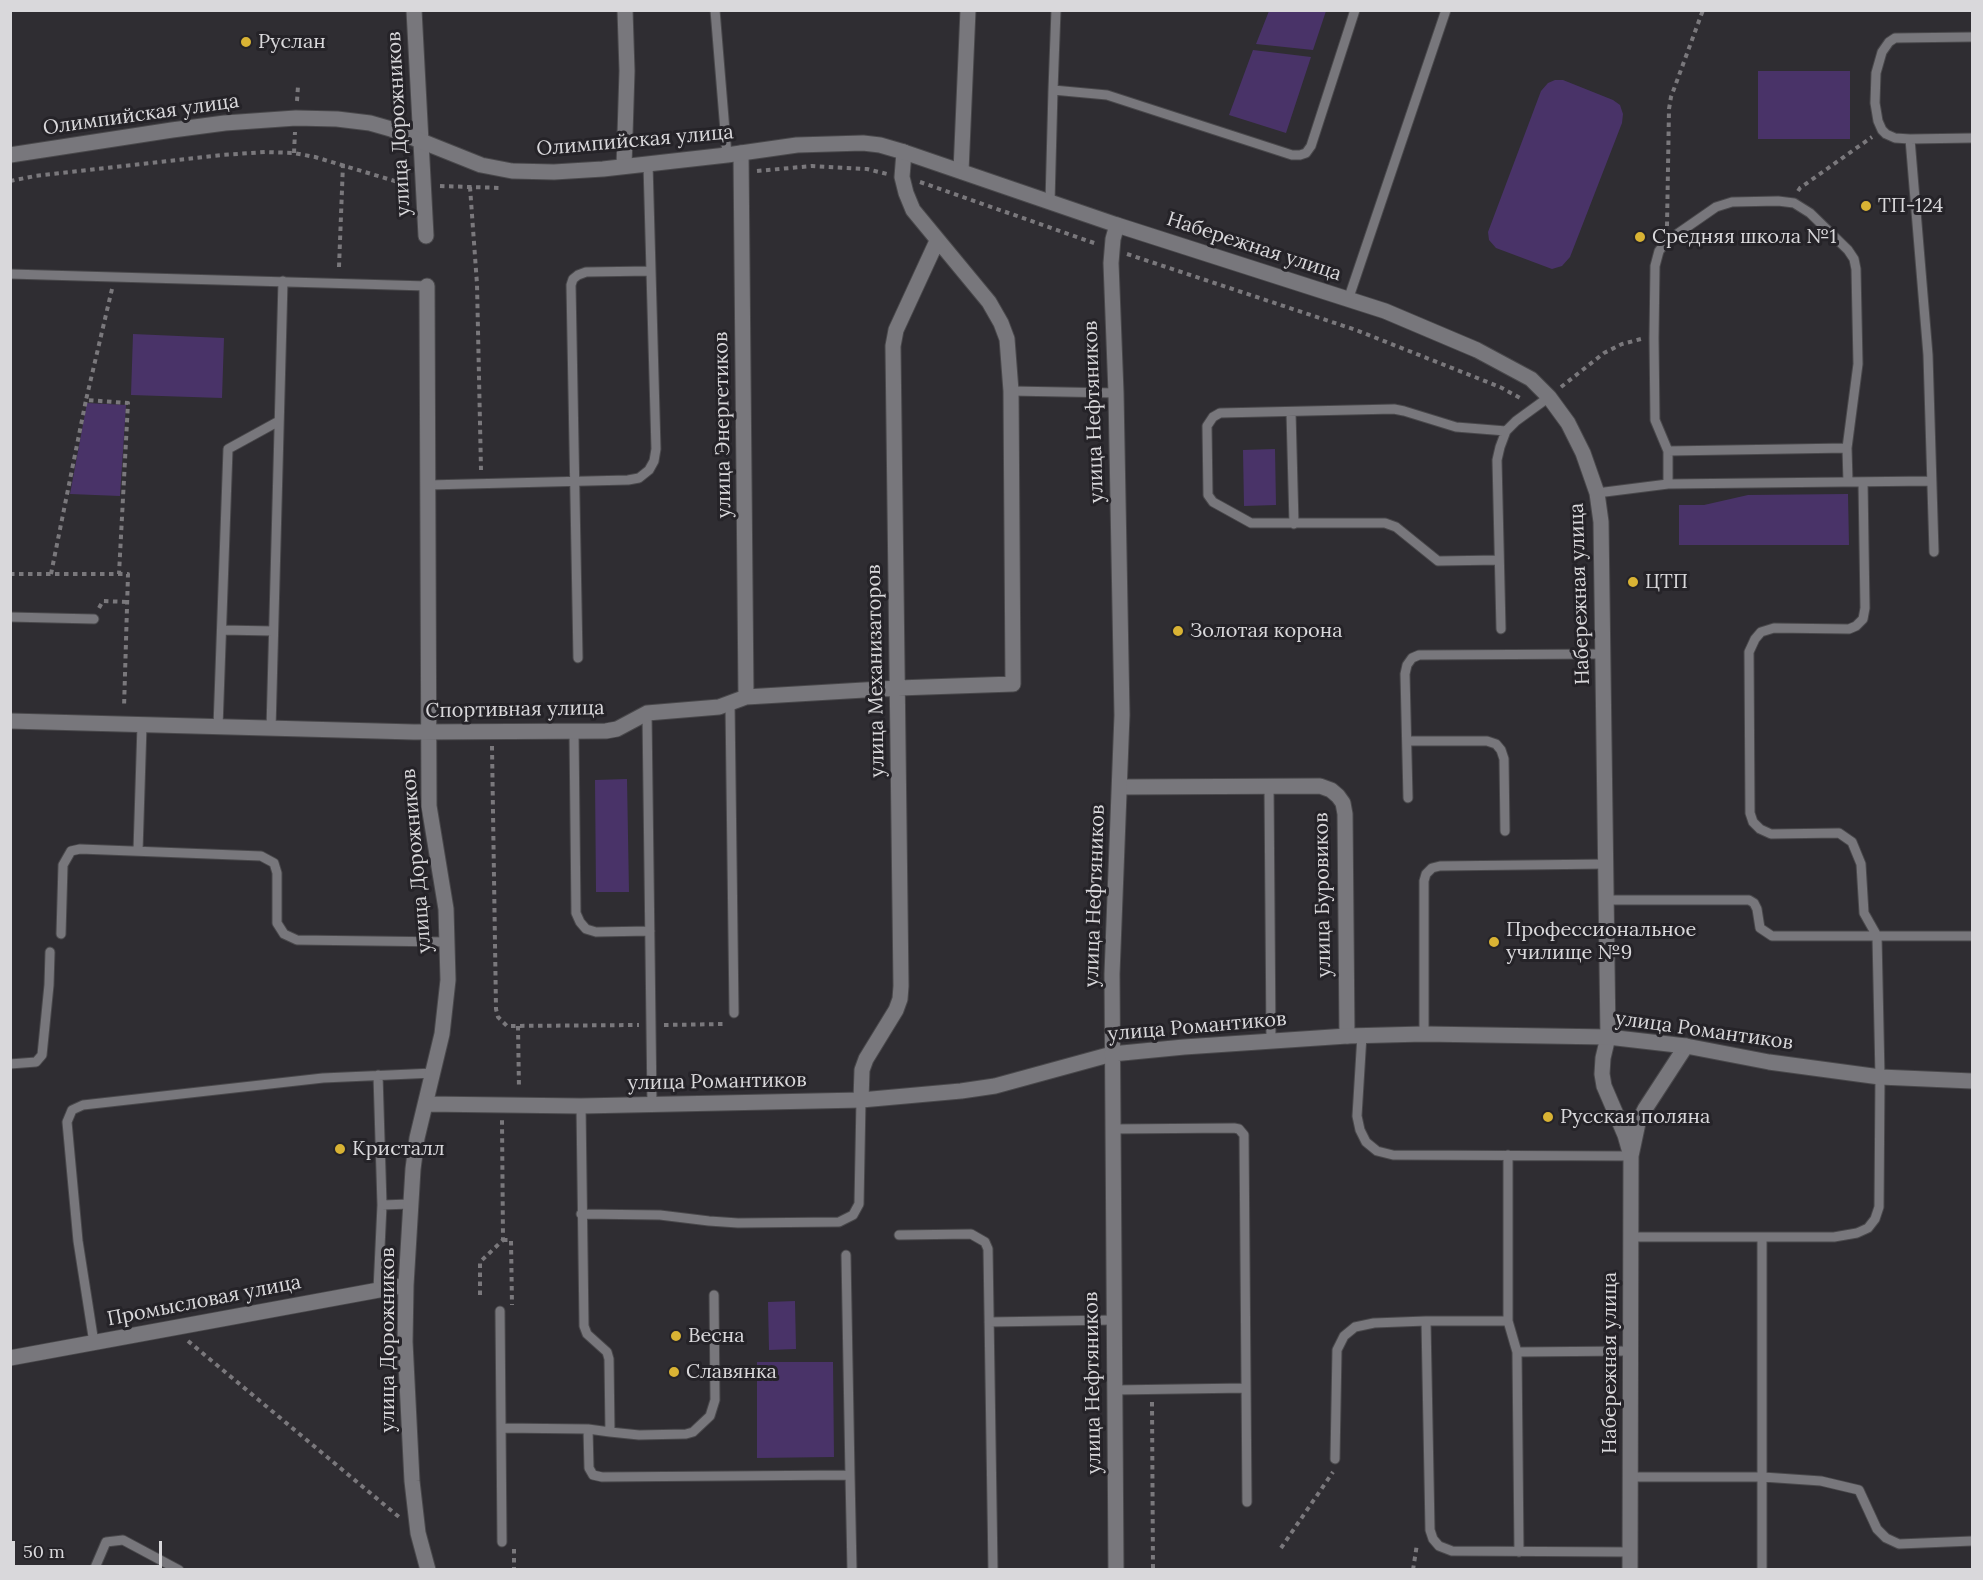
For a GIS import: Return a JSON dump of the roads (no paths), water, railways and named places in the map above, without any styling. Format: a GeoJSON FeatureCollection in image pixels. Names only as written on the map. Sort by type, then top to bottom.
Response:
{"type":"FeatureCollection","features":[{"type":"Feature","properties":{"kind":"street","name":"улица Дорожников"},"geometry":{"type":"LineString","coordinates":[[414,10],[426,236]]}},
{"type":"Feature","properties":{"kind":"street"},"geometry":{"type":"LineString","coordinates":[[624,166],[627,71],[625,10]]}},
{"type":"Feature","properties":{"kind":"street"},"geometry":{"type":"LineString","coordinates":[[961,171],[968,10]]}},
{"type":"Feature","properties":{"kind":"street","name":"Олимпийская улица"},"geometry":{"type":"LineString","coordinates":[[10,154],[225,123],[296,118],[338,119],[370,123],[391,129],[481,165],[512,171],[554,172],[648,164],[797,145],[830,143],[880,145],[1117,225]]}},
{"type":"Feature","properties":{"kind":"street"},"geometry":{"type":"LineString","coordinates":[[904,152],[902,177],[913,210],[989,302],[1001,323],[1007,339],[1011,391]]}},
{"type":"Feature","properties":{"kind":"street","name":"улица Энергетиков"},"geometry":{"type":"LineString","coordinates":[[734,154],[741,172],[746,697]]}},
{"type":"Feature","properties":{"kind":"street","name":"Набережная улица"},"geometry":{"type":"LineString","coordinates":[[1117,225],[1385,311],[1477,350],[1531,379],[1549,397],[1568,423],[1583,453],[1597,493],[1601,522],[1608,1037],[1602,1074],[1604,1086],[1618,1115],[1631,1156]]}},
{"type":"Feature","properties":{"kind":"street","name":"улица Нефтяников"},"geometry":{"type":"LineString","coordinates":[[1116,1569],[1112,974],[1122,716],[1116,393],[1111,284],[1112,249],[1117,225]]}},
{"type":"Feature","properties":{"kind":"street","name":"улица Механизаторов"},"geometry":{"type":"LineString","coordinates":[[861,1100],[862,1070],[866,1059],[896,1010],[901,987],[893,346],[896,330],[937,241]]}},
{"type":"Feature","properties":{"kind":"street","name":"улица Дорожников"},"geometry":{"type":"LineString","coordinates":[[427,286],[429,806],[446,909],[448,942],[446,1006],[442,1034],[417,1138],[410,1204],[405,1341],[412,1481],[418,1533],[428,1569]]}},
{"type":"Feature","properties":{"kind":"street","name":"Спортивная улица"},"geometry":{"type":"LineString","coordinates":[[10,721],[429,732],[606,731],[617,729],[647,713],[706,710],[746,697],[1013,684],[1011,391]]}},
{"type":"Feature","properties":{"kind":"street","name":"улица Буровиков"},"geometry":{"type":"LineString","coordinates":[[1120,787],[1320,786],[1331,790],[1343,803],[1345,814],[1355,1035]]}},
{"type":"Feature","properties":{"kind":"street","name":"улица Романтиков"},"geometry":{"type":"LineString","coordinates":[[426,1104],[581,1106],[861,1100],[995,1086],[1112,1054],[1355,1035],[1608,1037],[1686,1046],[1769,1062],[1880,1077],[1972,1081]]}},
{"type":"Feature","properties":{"kind":"street","name":"Набережная улица"},"geometry":{"type":"LineString","coordinates":[[1630,1569],[1631,1156],[1638,1123],[1645,1109],[1686,1046]]}},
{"type":"Feature","properties":{"kind":"street","name":"Промысловая улица"},"geometry":{"type":"LineString","coordinates":[[10,1358],[406,1285]]}},
{"type":"Feature","properties":{"kind":"lane"},"geometry":{"type":"LineString","coordinates":[[715,10],[734,154]]}},
{"type":"Feature","properties":{"kind":"lane"},"geometry":{"type":"LineString","coordinates":[[1050,202],[1056,10]]}},
{"type":"Feature","properties":{"kind":"lane"},"geometry":{"type":"LineString","coordinates":[[1053,90],[1107,95],[1292,155],[1300,155],[1306,153],[1311,146],[1355,10]]}},
{"type":"Feature","properties":{"kind":"lane"},"geometry":{"type":"LineString","coordinates":[[1348,300],[1446,10]]}},
{"type":"Feature","properties":{"kind":"lane"},"geometry":{"type":"LineString","coordinates":[[1972,37],[1895,38],[1882,52],[1875,73],[1876,111],[1882,130],[1895,138],[1972,138]]}},
{"type":"Feature","properties":{"kind":"lane"},"geometry":{"type":"LineString","coordinates":[[1911,139],[1928,355],[1934,552]]}},
{"type":"Feature","properties":{"kind":"lane"},"geometry":{"type":"LineString","coordinates":[[428,484],[628,480],[639,478],[650,470],[656,449],[648,164]]}},
{"type":"Feature","properties":{"kind":"lane"},"geometry":{"type":"LineString","coordinates":[[1668,484],[1668,452],[1655,420],[1655,266],[1659,251],[1667,241],[1716,207],[1732,202],[1778,201],[1794,204],[1810,213],[1848,250],[1854,259],[1858,364],[1847,448],[1848,482]]}},
{"type":"Feature","properties":{"kind":"lane"},"geometry":{"type":"LineString","coordinates":[[578,658],[571,285],[573,279],[585,272],[651,271]]}},
{"type":"Feature","properties":{"kind":"lane"},"geometry":{"type":"LineString","coordinates":[[10,274],[427,286]]}},
{"type":"Feature","properties":{"kind":"lane"},"geometry":{"type":"LineString","coordinates":[[271,729],[283,281]]}},
{"type":"Feature","properties":{"kind":"lane"},"geometry":{"type":"LineString","coordinates":[[1011,391],[1116,393]]}},
{"type":"Feature","properties":{"kind":"lane"},"geometry":{"type":"LineString","coordinates":[[1501,629],[1497,460],[1506,431],[1534,406],[1549,397]]}},
{"type":"Feature","properties":{"kind":"lane"},"geometry":{"type":"LineString","coordinates":[[1499,560],[1438,561],[1396,527],[1385,523],[1251,523],[1213,502],[1208,495],[1207,426],[1213,417],[1220,413],[1394,409],[1456,427],[1506,431]]}},
{"type":"Feature","properties":{"kind":"lane"},"geometry":{"type":"LineString","coordinates":[[1291,412],[1294,524]]}},
{"type":"Feature","properties":{"kind":"lane"},"geometry":{"type":"LineString","coordinates":[[218,727],[228,449],[279,421]]}},
{"type":"Feature","properties":{"kind":"lane"},"geometry":{"type":"LineString","coordinates":[[1668,452],[1847,448]]}},
{"type":"Feature","properties":{"kind":"lane"},"geometry":{"type":"LineString","coordinates":[[1597,493],[1668,484],[1931,481]]}},
{"type":"Feature","properties":{"kind":"lane"},"geometry":{"type":"LineString","coordinates":[[1631,1237],[1834,1237],[1857,1233],[1868,1228],[1875,1219],[1879,1207],[1880,1077],[1877,936],[1864,913],[1861,864],[1852,842],[1839,833],[1771,834],[1754,822],[1750,813],[1749,652],[1761,632],[1774,628],[1848,629],[1856,626],[1863,619],[1865,608],[1863,482]]}},
{"type":"Feature","properties":{"kind":"lane"},"geometry":{"type":"LineString","coordinates":[[10,617],[94,619]]}},
{"type":"Feature","properties":{"kind":"lane"},"geometry":{"type":"LineString","coordinates":[[222,630],[273,631]]}},
{"type":"Feature","properties":{"kind":"lane"},"geometry":{"type":"LineString","coordinates":[[1408,798],[1405,674],[1412,658],[1419,655],[1604,654]]}},
{"type":"Feature","properties":{"kind":"lane"},"geometry":{"type":"LineString","coordinates":[[730,704],[734,1013]]}},
{"type":"Feature","properties":{"kind":"lane"},"geometry":{"type":"LineString","coordinates":[[647,713],[651,1105]]}},
{"type":"Feature","properties":{"kind":"lane"},"geometry":{"type":"LineString","coordinates":[[138,851],[142,725]]}},
{"type":"Feature","properties":{"kind":"lane"},"geometry":{"type":"LineString","coordinates":[[574,732],[576,913],[586,929],[596,932],[650,931]]}},
{"type":"Feature","properties":{"kind":"lane"},"geometry":{"type":"LineString","coordinates":[[1407,741],[1488,741],[1496,744],[1504,759],[1505,831]]}},
{"type":"Feature","properties":{"kind":"lane"},"geometry":{"type":"LineString","coordinates":[[1269,786],[1271,1041]]}},
{"type":"Feature","properties":{"kind":"lane"},"geometry":{"type":"LineString","coordinates":[[61,934],[63,865],[71,851],[80,849],[261,856],[274,863],[277,873],[277,923],[284,934],[297,940],[448,942]]}},
{"type":"Feature","properties":{"kind":"lane"},"geometry":{"type":"LineString","coordinates":[[1424,1034],[1424,881],[1426,874],[1432,868],[1440,866],[1607,864]]}},
{"type":"Feature","properties":{"kind":"lane"},"geometry":{"type":"LineString","coordinates":[[1607,900],[1749,900],[1757,909],[1760,928],[1772,936],[1972,936]]}},
{"type":"Feature","properties":{"kind":"lane"},"geometry":{"type":"LineString","coordinates":[[10,1064],[36,1062],[42,1055],[50,952]]}},
{"type":"Feature","properties":{"kind":"lane"},"geometry":{"type":"LineString","coordinates":[[1355,1035],[1360,1130],[1366,1142],[1377,1151],[1393,1155],[1631,1156]]}},
{"type":"Feature","properties":{"kind":"lane"},"geometry":{"type":"LineString","coordinates":[[94,1343],[77,1229],[67,1122],[72,1110],[83,1105],[322,1077],[434,1073]]}},
{"type":"Feature","properties":{"kind":"lane"},"geometry":{"type":"LineString","coordinates":[[378,1075],[382,1205],[378,1290]]}},
{"type":"Feature","properties":{"kind":"lane"},"geometry":{"type":"LineString","coordinates":[[581,1214],[660,1215],[738,1223],[839,1222],[853,1215],[859,1204],[861,1100]]}},
{"type":"Feature","properties":{"kind":"lane"},"geometry":{"type":"LineString","coordinates":[[581,1106],[584,1326],[587,1334],[607,1352],[609,1359],[610,1432]]}},
{"type":"Feature","properties":{"kind":"lane"},"geometry":{"type":"LineString","coordinates":[[1112,1129],[1234,1128],[1239,1129],[1245,1135],[1247,1502]]}},
{"type":"Feature","properties":{"kind":"lane"},"geometry":{"type":"LineString","coordinates":[[1508,1155],[1508,1321],[1517,1352],[1520,1552]]}},
{"type":"Feature","properties":{"kind":"lane"},"geometry":{"type":"LineString","coordinates":[[382,1205],[410,1204]]}},
{"type":"Feature","properties":{"kind":"lane"},"geometry":{"type":"LineString","coordinates":[[899,1235],[971,1234],[985,1242],[988,1250],[993,1569]]}},
{"type":"Feature","properties":{"kind":"lane"},"geometry":{"type":"LineString","coordinates":[[1762,1237],[1762,1569]]}},
{"type":"Feature","properties":{"kind":"lane"},"geometry":{"type":"LineString","coordinates":[[846,1255],[852,1569]]}},
{"type":"Feature","properties":{"kind":"lane"},"geometry":{"type":"LineString","coordinates":[[501,1428],[588,1428],[639,1435],[686,1434],[693,1431],[710,1416],[715,1400],[714,1295]]}},
{"type":"Feature","properties":{"kind":"lane"},"geometry":{"type":"LineString","coordinates":[[500,1311],[502,1542]]}},
{"type":"Feature","properties":{"kind":"lane"},"geometry":{"type":"LineString","coordinates":[[989,1322],[1114,1320]]}},
{"type":"Feature","properties":{"kind":"lane"},"geometry":{"type":"LineString","coordinates":[[1335,1459],[1337,1350],[1344,1336],[1355,1327],[1374,1323],[1508,1321]]}},
{"type":"Feature","properties":{"kind":"lane"},"geometry":{"type":"LineString","coordinates":[[1426,1322],[1430,1530],[1439,1546],[1452,1551],[1630,1552]]}},
{"type":"Feature","properties":{"kind":"lane"},"geometry":{"type":"LineString","coordinates":[[1517,1352],[1630,1351]]}},
{"type":"Feature","properties":{"kind":"lane"},"geometry":{"type":"LineString","coordinates":[[1114,1390],[1246,1388]]}},
{"type":"Feature","properties":{"kind":"lane"},"geometry":{"type":"LineString","coordinates":[[588,1428],[589,1468],[593,1475],[602,1477],[850,1475]]}},
{"type":"Feature","properties":{"kind":"lane"},"geometry":{"type":"LineString","coordinates":[[1630,1477],[1763,1477],[1821,1481],[1859,1490],[1877,1528],[1886,1538],[1899,1544],[1972,1541]]}},
{"type":"Feature","properties":{"kind":"lane"},"geometry":{"type":"LineString","coordinates":[[94,1569],[106,1542],[123,1540],[179,1569]]}},
{"type":"Feature","properties":{"kind":"place","name":"Руслан"},"geometry":{"type":"Point","coordinates":[246,42]}},
{"type":"Feature","properties":{"kind":"place","name":"ТП-124"},"geometry":{"type":"Point","coordinates":[1866,206]}},
{"type":"Feature","properties":{"kind":"place","name":"Средняя школа №1"},"geometry":{"type":"Point","coordinates":[1640,237]}},
{"type":"Feature","properties":{"kind":"place","name":"ЦТП"},"geometry":{"type":"Point","coordinates":[1633,582]}},
{"type":"Feature","properties":{"kind":"place","name":"Золотая корона"},"geometry":{"type":"Point","coordinates":[1178,631]}},
{"type":"Feature","properties":{"kind":"place","name":"Профессиональное училище №9"},"geometry":{"type":"Point","coordinates":[1494,942]}},
{"type":"Feature","properties":{"kind":"place","name":"Русская поляна"},"geometry":{"type":"Point","coordinates":[1548,1117]}},
{"type":"Feature","properties":{"kind":"place","name":"Кристалл"},"geometry":{"type":"Point","coordinates":[340,1149]}},
{"type":"Feature","properties":{"kind":"place","name":"Весна"},"geometry":{"type":"Point","coordinates":[676,1336]}},
{"type":"Feature","properties":{"kind":"place","name":"Славянка"},"geometry":{"type":"Point","coordinates":[674,1372]}}]}
